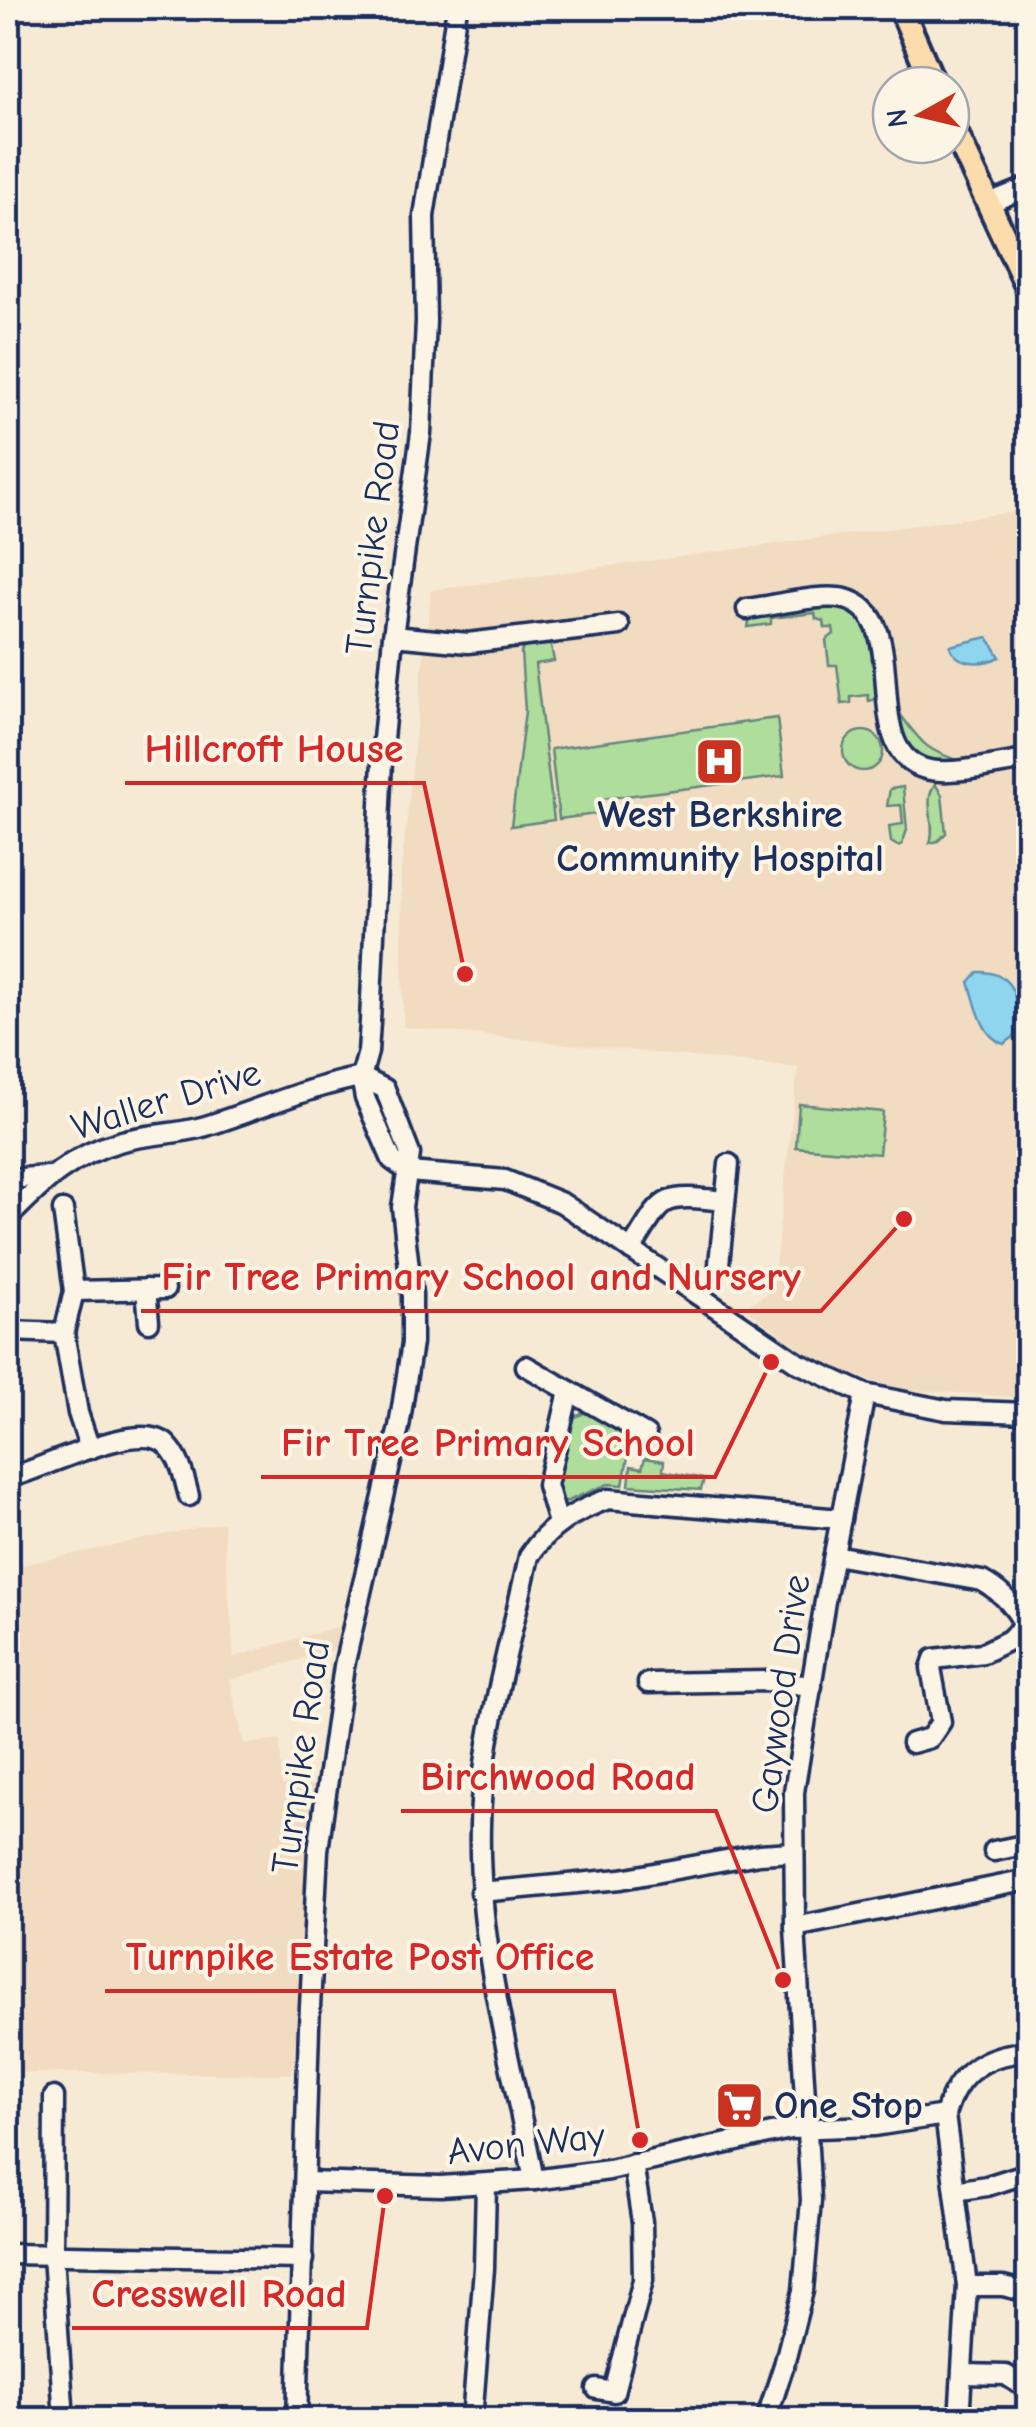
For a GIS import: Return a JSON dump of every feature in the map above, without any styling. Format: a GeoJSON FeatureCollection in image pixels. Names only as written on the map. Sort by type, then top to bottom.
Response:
{"type":"FeatureCollection","features":[{"type":"Feature","properties":{"kind":"main road"},"geometry":{"type":"LineString","coordinates":[[901,8],[925,65]]}},
{"type":"Feature","properties":{"kind":"main road"},"geometry":{"type":"LineString","coordinates":[[971,165],[1028,288]]}},
{"type":"Feature","properties":{"kind":"street","name":"Turnpike Road"},"geometry":{"type":"LineString","coordinates":[[297,2420],[318,1850],[349,1640],[410,1367],[413,1314],[402,1207],[410,1154],[384,1088],[361,1077],[368,1052],[382,740],[420,433],[426,194],[457,8]]}},
{"type":"Feature","properties":{"kind":"street"},"geometry":{"type":"LineString","coordinates":[[989,203],[1028,187]]}},
{"type":"Feature","properties":{"kind":"street"},"geometry":{"type":"LineString","coordinates":[[747,609],[835,598],[867,611],[881,645],[893,738],[918,766],[935,771],[1028,760]]}},
{"type":"Feature","properties":{"kind":"street"},"geometry":{"type":"LineString","coordinates":[[393,636],[468,643],[619,625]]}},
{"type":"Feature","properties":{"kind":"street","name":"Waller Drive"},"geometry":{"type":"LineString","coordinates":[[8,1218],[48,1176],[87,1154],[118,1142],[204,1126],[304,1091],[361,1077]]}},
{"type":"Feature","properties":{"kind":"street"},"geometry":{"type":"LineString","coordinates":[[720,1264],[729,1164]]}},
{"type":"Feature","properties":{"kind":"street"},"geometry":{"type":"LineString","coordinates":[[409,1172],[478,1176],[524,1186],[562,1203],[798,1363],[865,1394],[946,1410],[1028,1413]]}},
{"type":"Feature","properties":{"kind":"street"},"geometry":{"type":"LineString","coordinates":[[8,1179],[48,1176]]}},
{"type":"Feature","properties":{"kind":"street"},"geometry":{"type":"LineString","coordinates":[[631,1250],[664,1201],[678,1196],[725,1201]]}},
{"type":"Feature","properties":{"kind":"street"},"geometry":{"type":"LineString","coordinates":[[63,1210],[74,1291],[64,1333],[78,1413],[90,1449]]}},
{"type":"Feature","properties":{"kind":"street"},"geometry":{"type":"LineString","coordinates":[[74,1291],[156,1289],[149,1322]]}},
{"type":"Feature","properties":{"kind":"street"},"geometry":{"type":"LineString","coordinates":[[8,1331],[64,1333]]}},
{"type":"Feature","properties":{"kind":"street"},"geometry":{"type":"LineString","coordinates":[[526,1366],[646,1435]]}},
{"type":"Feature","properties":{"kind":"street"},"geometry":{"type":"LineString","coordinates":[[558,1523],[547,1485],[568,1391]]}},
{"type":"Feature","properties":{"kind":"street","name":"Gaywood Drive"},"geometry":{"type":"LineString","coordinates":[[766,2420],[803,2290],[812,2200],[795,1927],[794,1792],[865,1394]]}},
{"type":"Feature","properties":{"kind":"street"},"geometry":{"type":"LineString","coordinates":[[8,1478],[90,1449],[148,1436],[166,1443],[191,1489]]}},
{"type":"Feature","properties":{"kind":"street"},"geometry":{"type":"LineString","coordinates":[[534,2180],[480,1892],[480,1822],[486,1763],[529,1556],[539,1540],[558,1523],[587,1506],[608,1500],[841,1518]]}},
{"type":"Feature","properties":{"kind":"street"},"geometry":{"type":"LineString","coordinates":[[834,1554],[982,1582],[998,1590],[1027,1629],[998,1647],[934,1659],[931,1668],[941,1722],[930,1738],[912,1743]]}},
{"type":"Feature","properties":{"kind":"street"},"geometry":{"type":"LineString","coordinates":[[648,1682],[812,1686]]}},
{"type":"Feature","properties":{"kind":"street"},"geometry":{"type":"LineString","coordinates":[[994,1851],[1028,1844]]}},
{"type":"Feature","properties":{"kind":"street"},"geometry":{"type":"LineString","coordinates":[[480,1892],[621,1879],[759,1854],[793,1852]]}},
{"type":"Feature","properties":{"kind":"street"},"geometry":{"type":"LineString","coordinates":[[795,1927],[1028,1880]]}},
{"type":"Feature","properties":{"kind":"street"},"geometry":{"type":"LineString","coordinates":[[960,2420],[968,2286],[945,2115],[952,2093],[968,2072],[988,2060],[1028,2052]]}},
{"type":"Feature","properties":{"kind":"street"},"geometry":{"type":"LineString","coordinates":[[54,2097],[53,2256],[64,2420]]}},
{"type":"Feature","properties":{"kind":"street","name":"Avon Way"},"geometry":{"type":"LineString","coordinates":[[306,2182],[486,2185],[534,2180],[634,2164],[810,2126],[874,2126],[945,2115]]}},
{"type":"Feature","properties":{"kind":"street"},"geometry":{"type":"LineString","coordinates":[[596,2390],[614,2392],[643,2280],[642,2222],[634,2164]]}},
{"type":"Feature","properties":{"kind":"street"},"geometry":{"type":"LineString","coordinates":[[955,2191],[988,2186],[1028,2173]]}},
{"type":"Feature","properties":{"kind":"street"},"geometry":{"type":"LineString","coordinates":[[472,2420],[486,2185]]}},
{"type":"Feature","properties":{"kind":"street"},"geometry":{"type":"LineString","coordinates":[[8,2254],[303,2259]]}},
{"type":"Feature","properties":{"kind":"street"},"geometry":{"type":"LineString","coordinates":[[968,2286],[1004,2286],[1028,2292]]}},
{"type":"Feature","properties":{"kind":"street"},"geometry":{"type":"LineString","coordinates":[[962,2374],[1006,2375],[1018,2384]]}},
{"type":"Feature","properties":{"kind":"shaded area","name":"West Berkshire Community Hospital"},"geometry":{"type":"Polygon","coordinates":[[[1028,510],[1028,1398],[896,1389],[820,1363],[745,1308],[772,1290],[798,1068],[403,1027],[401,871],[431,590],[1028,510]]]}},
{"type":"Feature","properties":{"kind":"shaded area"},"geometry":{"type":"Polygon","coordinates":[[[223,1522],[234,1657],[340,1626],[336,1649],[230,1680],[244,1744],[280,1740],[282,1785],[321,1785],[292,2074],[8,2073],[8,1568],[223,1522]]]}},
{"type":"Feature","properties":{"kind":"green space"},"geometry":{"type":"Polygon","coordinates":[[[829,605],[855,615],[868,633],[879,683],[875,684],[873,700],[869,701],[868,695],[851,697],[851,703],[842,704],[837,665],[829,665],[826,640],[834,634],[833,628],[825,628],[824,621],[816,619],[815,613],[771,618],[771,624],[748,627],[753,615],[829,605]]]}},
{"type":"Feature","properties":{"kind":"green space"},"geometry":{"type":"Polygon","coordinates":[[[550,641],[554,661],[535,664],[554,820],[511,826],[525,711],[521,652],[526,644],[550,641]]]}},
{"type":"Feature","properties":{"kind":"green space"},"geometry":{"type":"Polygon","coordinates":[[[897,710],[930,748],[962,761],[935,761],[916,753],[903,737],[897,710]]]}},
{"type":"Feature","properties":{"kind":"green space"},"geometry":{"type":"Polygon","coordinates":[[[777,718],[784,776],[602,799],[603,813],[559,819],[551,749],[777,718]]]}},
{"type":"Feature","properties":{"kind":"green space"},"geometry":{"type":"Polygon","coordinates":[[[863,731],[877,737],[883,751],[877,765],[863,771],[849,765],[843,751],[849,737],[863,731]]]}},
{"type":"Feature","properties":{"kind":"green space"},"geometry":{"type":"Polygon","coordinates":[[[935,784],[942,795],[946,833],[930,843],[930,798],[935,784]]]}},
{"type":"Feature","properties":{"kind":"green space"},"geometry":{"type":"Polygon","coordinates":[[[903,787],[907,830],[898,846],[891,842],[889,826],[903,824],[901,805],[887,806],[890,789],[903,787]]]}},
{"type":"Feature","properties":{"kind":"green space"},"geometry":{"type":"Polygon","coordinates":[[[799,1104],[883,1112],[879,1154],[796,1147],[799,1104]]]}},
{"type":"Feature","properties":{"kind":"green space"},"geometry":{"type":"Polygon","coordinates":[[[588,1411],[622,1428],[623,1450],[629,1451],[623,1485],[608,1484],[563,1503],[557,1499],[553,1483],[571,1419],[588,1411]]]}},
{"type":"Feature","properties":{"kind":"green space"},"geometry":{"type":"Polygon","coordinates":[[[645,1458],[664,1461],[663,1471],[704,1479],[701,1490],[629,1485],[631,1466],[642,1468],[645,1458]]]}},
{"type":"Feature","properties":{"kind":"water"},"geometry":{"type":"Polygon","coordinates":[[[988,637],[1000,657],[971,662],[958,657],[950,646],[988,637]]]}},
{"type":"Feature","properties":{"kind":"water"},"geometry":{"type":"Polygon","coordinates":[[[978,972],[1001,977],[1013,992],[1017,1013],[1015,1036],[1004,1044],[990,1034],[977,1009],[969,982],[978,972]]]}},
{"type":"Feature","properties":{"kind":"place","name":"West Berkshire Community Hospital"},"geometry":{"type":"Point","coordinates":[720,761]}},
{"type":"Feature","properties":{"kind":"place","name":"Hillcroft House"},"geometry":{"type":"Point","coordinates":[465,974]}},
{"type":"Feature","properties":{"kind":"place","name":"Fir Tree Primary School and Nursery"},"geometry":{"type":"Point","coordinates":[904,1219]}},
{"type":"Feature","properties":{"kind":"place","name":"Fir Tree Primary School"},"geometry":{"type":"Point","coordinates":[771,1362]}},
{"type":"Feature","properties":{"kind":"place","name":"Birchwood Road"},"geometry":{"type":"Point","coordinates":[783,1980]}},
{"type":"Feature","properties":{"kind":"place","name":"One Stop"},"geometry":{"type":"Point","coordinates":[739,2106]}},
{"type":"Feature","properties":{"kind":"place","name":"Turnpike Estate Post Office"},"geometry":{"type":"Point","coordinates":[640,2140]}},
{"type":"Feature","properties":{"kind":"place","name":"Cresswell Road"},"geometry":{"type":"Point","coordinates":[385,2196]}}]}
